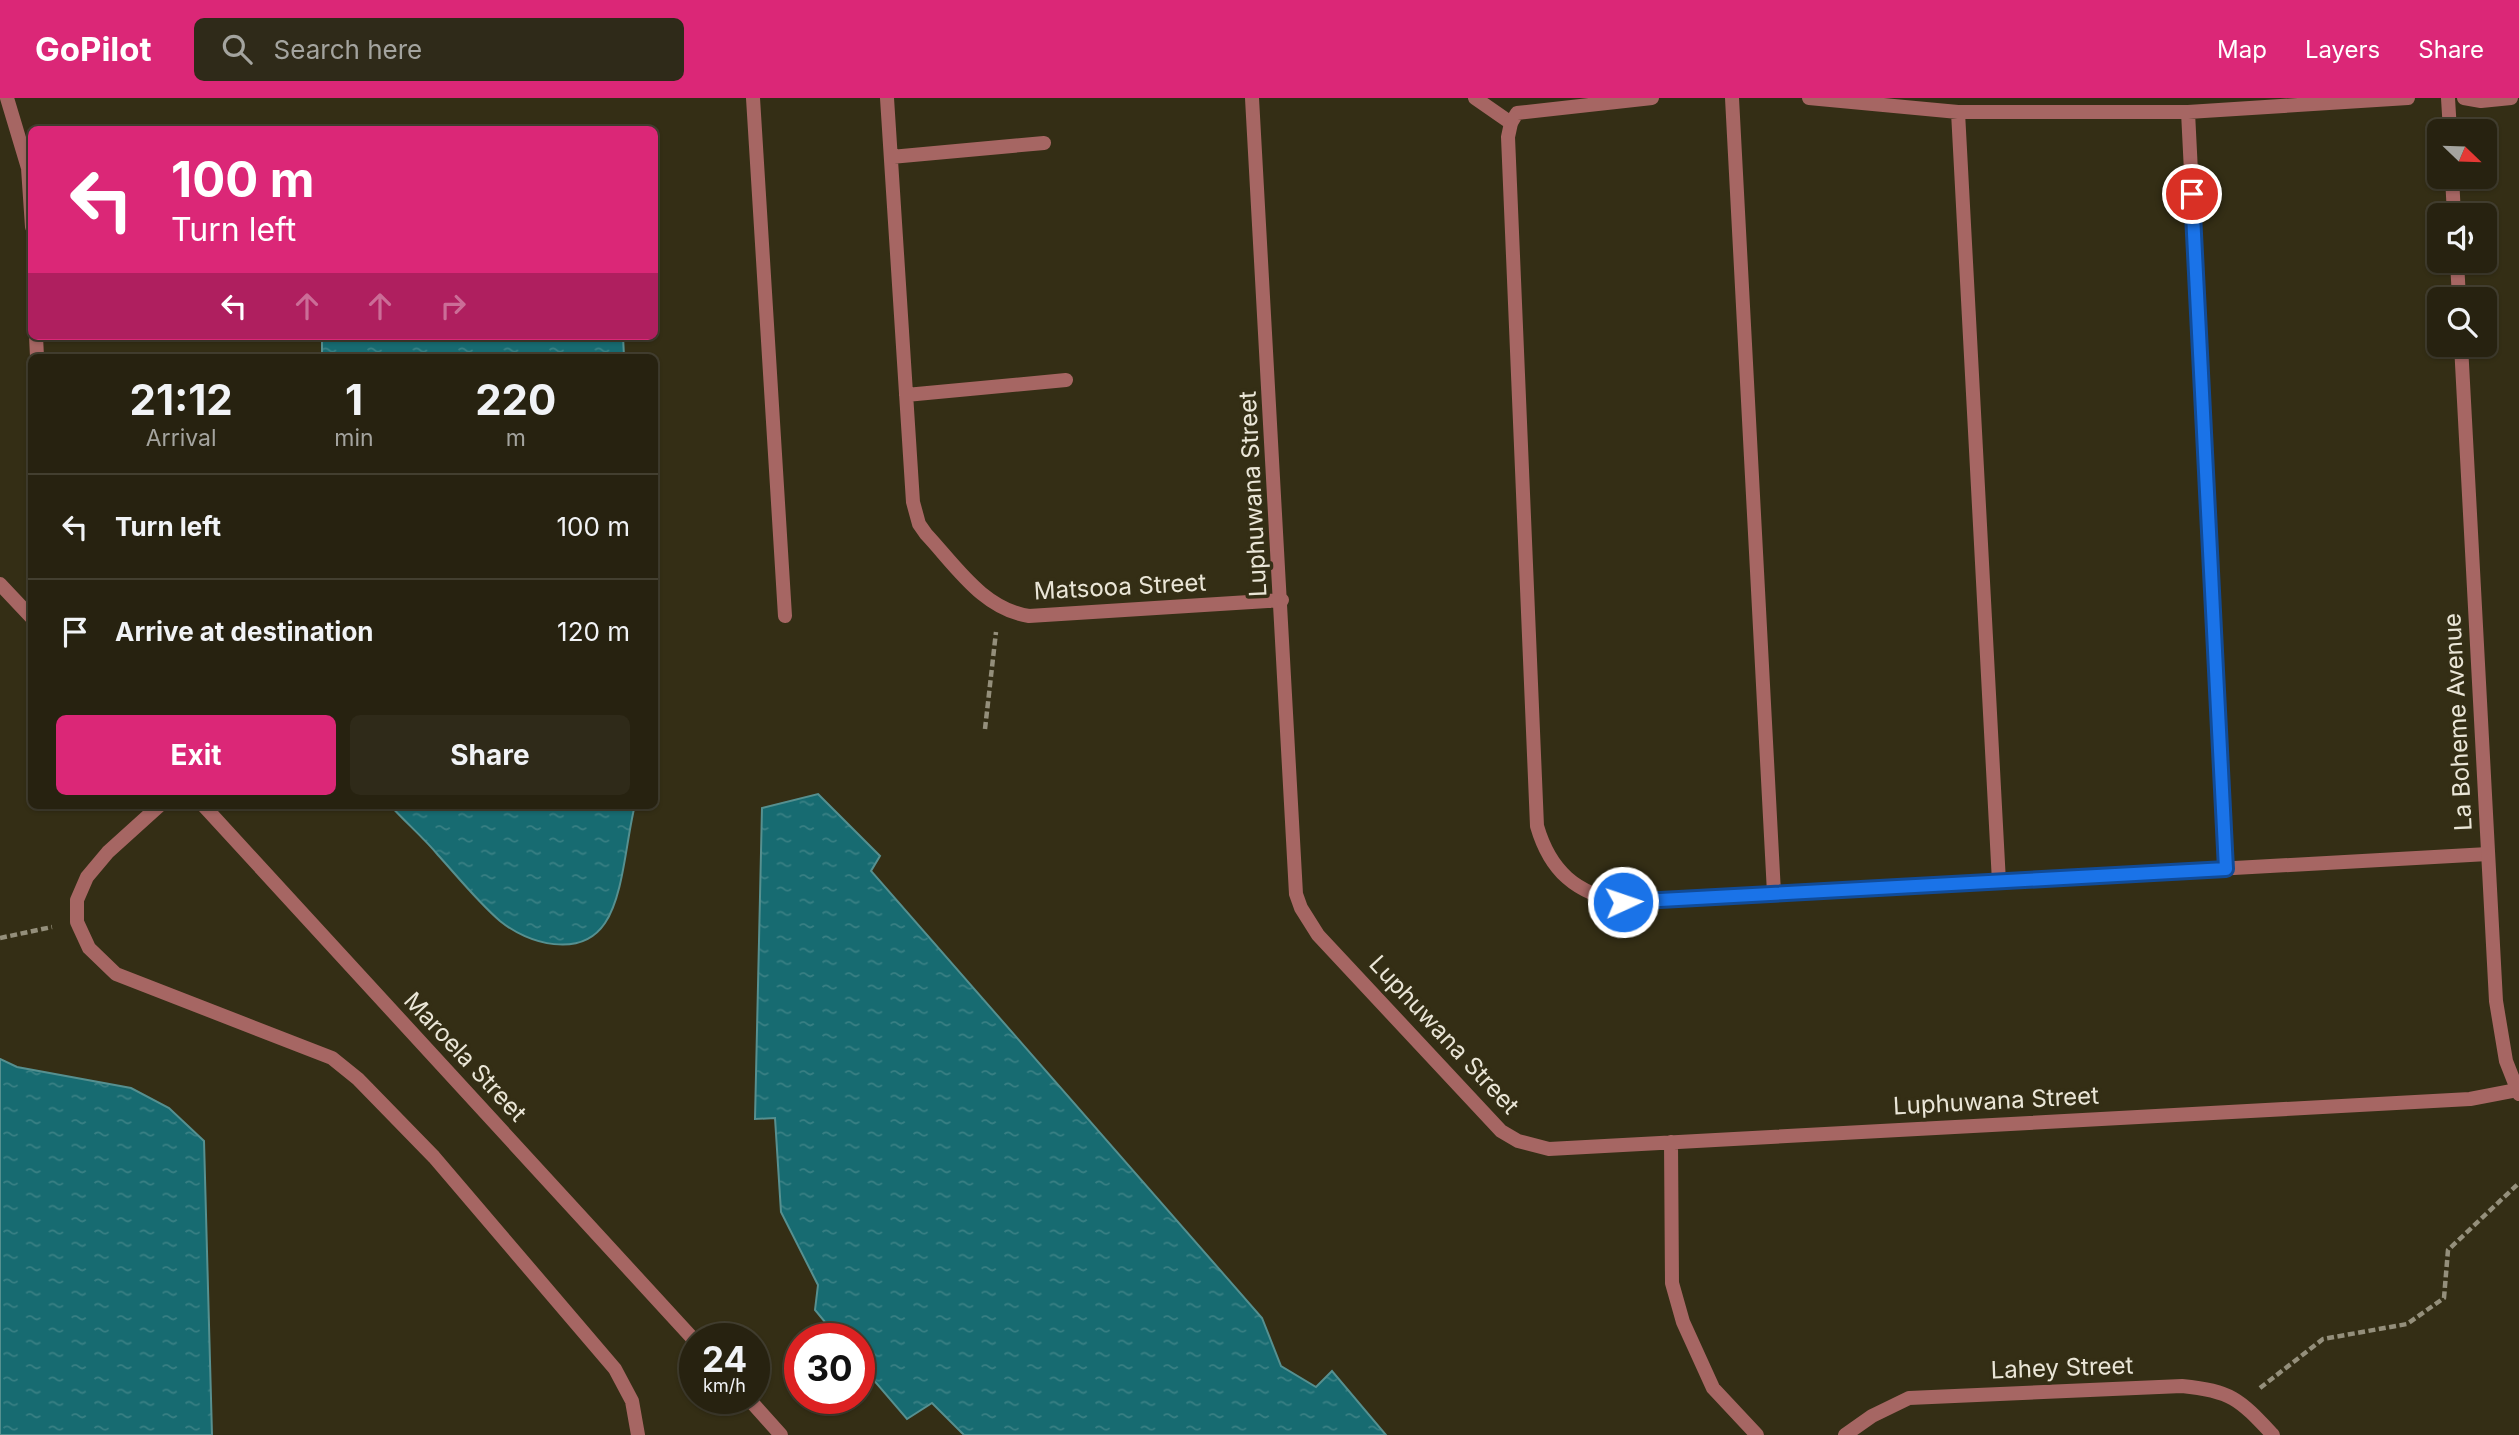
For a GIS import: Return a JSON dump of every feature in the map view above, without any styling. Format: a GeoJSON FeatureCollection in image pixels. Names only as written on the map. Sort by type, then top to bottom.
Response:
{"type":"FeatureCollection","features":[{"type":"Feature","properties":{"kind":"street"},"geometry":{"type":"LineString","coordinates":[[8,98],[28,168]]}},
{"type":"Feature","properties":{"kind":"street"},"geometry":{"type":"LineString","coordinates":[[753,98],[785,615]]}},
{"type":"Feature","properties":{"kind":"street","name":"Matsooa Street"},"geometry":{"type":"LineString","coordinates":[[887,98],[913,502],[919,524],[993,603],[1015,614],[1029,616],[1282,600]]}},
{"type":"Feature","properties":{"kind":"street","name":"Luphuwana Street"},"geometry":{"type":"LineString","coordinates":[[1252,98],[1282,600],[1294,879],[1301,908],[1308,922],[1501,1131],[1518,1141],[1549,1149],[2456,1099],[2518,1092]]}},
{"type":"Feature","properties":{"kind":"street"},"geometry":{"type":"LineString","coordinates":[[1475,98],[1511,123]]}},
{"type":"Feature","properties":{"kind":"street"},"geometry":{"type":"LineString","coordinates":[[1652,98],[1517,113],[1511,123],[1508,137],[1537,825],[1543,846],[1568,881],[1585,892],[1623,902],[2488,854]]}},
{"type":"Feature","properties":{"kind":"street"},"geometry":{"type":"LineString","coordinates":[[1732,98],[1774,893]]}},
{"type":"Feature","properties":{"kind":"street"},"geometry":{"type":"LineString","coordinates":[[1809,98],[1958,112],[2188,112],[2408,98]]}},
{"type":"Feature","properties":{"kind":"street"},"geometry":{"type":"LineString","coordinates":[[2448,98],[2449,119]]}},
{"type":"Feature","properties":{"kind":"street"},"geometry":{"type":"LineString","coordinates":[[2464,98],[2482,101],[2511,98]]}},
{"type":"Feature","properties":{"kind":"street"},"geometry":{"type":"LineString","coordinates":[[1958,112],[1998,882]]}},
{"type":"Feature","properties":{"kind":"street"},"geometry":{"type":"LineString","coordinates":[[2188,112],[2226,869]]}},
{"type":"Feature","properties":{"kind":"street"},"geometry":{"type":"LineString","coordinates":[[891,158],[1044,143]]}},
{"type":"Feature","properties":{"kind":"street","name":"La Boheme Avenue"},"geometry":{"type":"LineString","coordinates":[[2462,357],[2500,1032],[2518,1092]]}},
{"type":"Feature","properties":{"kind":"street"},"geometry":{"type":"LineString","coordinates":[[906,395],[1066,380]]}},
{"type":"Feature","properties":{"kind":"street"},"geometry":{"type":"LineString","coordinates":[[0,584],[28,614]]}},
{"type":"Feature","properties":{"kind":"street"},"geometry":{"type":"LineString","coordinates":[[156,809],[108,852],[87,877],[77,900],[77,922],[89,948],[116,974],[281,1035],[332,1058],[358,1079],[433,1157],[615,1370],[632,1401],[638,1435]]}},
{"type":"Feature","properties":{"kind":"street","name":"Maroela Street"},"geometry":{"type":"LineString","coordinates":[[206,809],[679,1324]]}},
{"type":"Feature","properties":{"kind":"street"},"geometry":{"type":"LineString","coordinates":[[1671,1142],[1672,1283],[1683,1322],[1713,1388],[1757,1435]]}},
{"type":"Feature","properties":{"kind":"street","name":"Lahey Street"},"geometry":{"type":"LineString","coordinates":[[1845,1435],[1872,1416],[1909,1398],[2182,1386],[2214,1389],[2242,1401],[2273,1435]]}},
{"type":"Feature","properties":{"kind":"street"},"geometry":{"type":"LineString","coordinates":[[762,1414],[781,1435]]}},
{"type":"Feature","properties":{"kind":"path"},"geometry":{"type":"LineString","coordinates":[[985,729],[996,636],[993,603]]}},
{"type":"Feature","properties":{"kind":"path"},"geometry":{"type":"LineString","coordinates":[[0,938],[77,922]]}},
{"type":"Feature","properties":{"kind":"path"},"geometry":{"type":"LineString","coordinates":[[2242,1401],[2323,1339],[2407,1324],[2444,1298],[2448,1250],[2519,1183]]}},
{"type":"Feature","properties":{"kind":"water"},"geometry":{"type":"Polygon","coordinates":[[[322,340],[623,340],[624,354],[322,354],[322,340]]]}},
{"type":"Feature","properties":{"kind":"water"},"geometry":{"type":"Polygon","coordinates":[[[818,794],[880,856],[871,871],[1262,1318],[1281,1366],[1316,1387],[1332,1371],[1386,1435],[964,1435],[932,1403],[907,1419],[875,1382],[875,1323],[826,1323],[815,1310],[818,1285],[781,1212],[775,1118],[755,1119],[762,808],[818,794]]]}},
{"type":"Feature","properties":{"kind":"water"},"geometry":{"type":"Polygon","coordinates":[[[394,809],[634,809],[620,882],[611,911],[595,934],[569,944],[539,941],[500,921],[394,809]]]}},
{"type":"Feature","properties":{"kind":"water"},"geometry":{"type":"Polygon","coordinates":[[[0,1059],[17,1067],[131,1088],[169,1108],[204,1141],[212,1435],[0,1435],[0,1059]]]}},
{"type":"Feature","properties":{"kind":"route"},"geometry":{"type":"LineString","coordinates":[[1623,902],[2226,869],[2192,194]]}}]}
